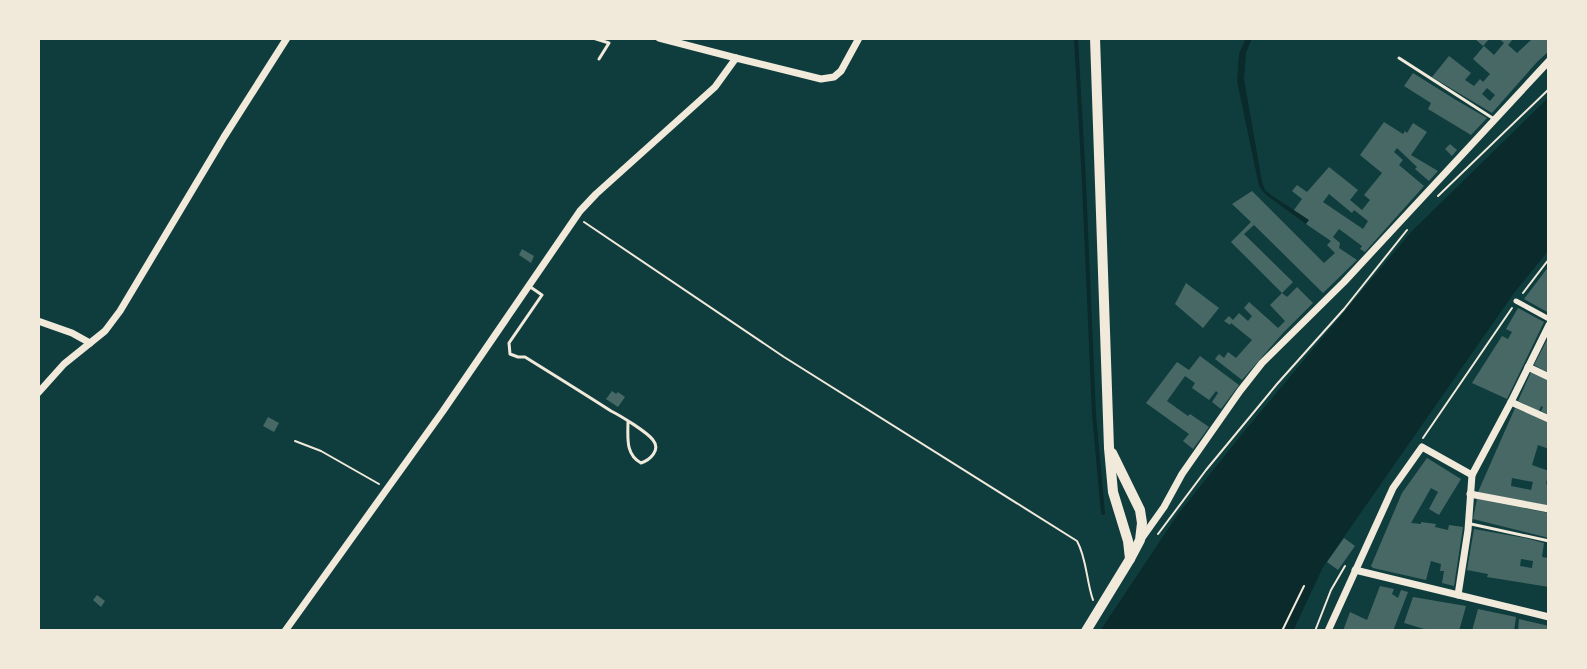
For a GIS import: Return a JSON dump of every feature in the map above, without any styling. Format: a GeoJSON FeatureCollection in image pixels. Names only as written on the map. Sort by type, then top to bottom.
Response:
{"type":"FeatureCollection","features":[{"type":"Feature","properties":{"kind":"main road"},"geometry":{"type":"LineString","coordinates":[[1095,38],[1109,448],[1113,492],[1128,541],[1130,559]]}},
{"type":"Feature","properties":{"kind":"main road"},"geometry":{"type":"LineString","coordinates":[[1086,631],[1143,534],[1140,510],[1109,448]]}},
{"type":"Feature","properties":{"kind":"street"},"geometry":{"type":"LineString","coordinates":[[38,393],[64,364],[105,331],[120,311],[287,38]]}},
{"type":"Feature","properties":{"kind":"street"},"geometry":{"type":"LineString","coordinates":[[659,38],[821,79],[834,77],[841,71],[859,38]]}},
{"type":"Feature","properties":{"kind":"street"},"geometry":{"type":"LineString","coordinates":[[285,631],[576,216],[596,194],[715,87],[736,58]]}},
{"type":"Feature","properties":{"kind":"street"},"geometry":{"type":"LineString","coordinates":[[1117,510],[1127,523],[1143,534],[1262,363],[1344,282],[1549,61]]}},
{"type":"Feature","properties":{"kind":"street"},"geometry":{"type":"LineString","coordinates":[[1516,301],[1549,319]]}},
{"type":"Feature","properties":{"kind":"street"},"geometry":{"type":"LineString","coordinates":[[38,321],[90,343]]}},
{"type":"Feature","properties":{"kind":"street"},"geometry":{"type":"LineString","coordinates":[[1458,595],[1472,475],[1549,325]]}},
{"type":"Feature","properties":{"kind":"street"},"geometry":{"type":"LineString","coordinates":[[1528,367],[1549,377]]}},
{"type":"Feature","properties":{"kind":"street"},"geometry":{"type":"LineString","coordinates":[[1511,402],[1549,419]]}},
{"type":"Feature","properties":{"kind":"street"},"geometry":{"type":"LineString","coordinates":[[1328,631],[1393,488],[1422,447],[1472,475]]}},
{"type":"Feature","properties":{"kind":"street"},"geometry":{"type":"LineString","coordinates":[[1470,494],[1549,509]]}},
{"type":"Feature","properties":{"kind":"street"},"geometry":{"type":"LineString","coordinates":[[1355,570],[1549,617]]}},
{"type":"Feature","properties":{"kind":"lane"},"geometry":{"type":"LineString","coordinates":[[593,38],[609,43],[599,59]]}},
{"type":"Feature","properties":{"kind":"lane"},"geometry":{"type":"LineString","coordinates":[[1399,58],[1494,119]]}},
{"type":"Feature","properties":{"kind":"lane"},"geometry":{"type":"LineString","coordinates":[[529,286],[542,295],[509,343],[510,354],[525,357],[628,421],[654,440],[656,448],[649,460],[641,463],[633,458],[628,446],[628,421]]}},
{"type":"Feature","properties":{"kind":"lane"},"geometry":{"type":"LineString","coordinates":[[1468,523],[1549,541]]}},
{"type":"Feature","properties":{"kind":"path"},"geometry":{"type":"LineString","coordinates":[[1429,205],[1549,89]]}},
{"type":"Feature","properties":{"kind":"path"},"geometry":{"type":"LineString","coordinates":[[576,216],[784,357],[1077,541],[1083,552],[1091,595],[1099,611]]}},
{"type":"Feature","properties":{"kind":"path"},"geometry":{"type":"LineString","coordinates":[[1157,536],[1206,470],[1344,309],[1410,226]]}},
{"type":"Feature","properties":{"kind":"path"},"geometry":{"type":"LineString","coordinates":[[1464,380],[1516,301],[1549,259]]}},
{"type":"Feature","properties":{"kind":"path"},"geometry":{"type":"LineString","coordinates":[[295,441],[321,451],[387,489]]}},
{"type":"Feature","properties":{"kind":"path"},"geometry":{"type":"LineString","coordinates":[[1282,631],[1304,586]]}},
{"type":"Feature","properties":{"kind":"path"},"geometry":{"type":"LineString","coordinates":[[1315,631],[1331,590]]}},
{"type":"Feature","properties":{"kind":"water"},"geometry":{"type":"Polygon","coordinates":[[[1246,38],[1252,38],[1246,53],[1244,79],[1262,182],[1271,195],[1309,220],[1306,224],[1265,194],[1259,186],[1237,81],[1239,54],[1246,38]]]}},
{"type":"Feature","properties":{"kind":"water"},"geometry":{"type":"Polygon","coordinates":[[[1549,97],[1549,250],[1514,293],[1323,567],[1293,631],[1100,631],[1178,514],[1411,232],[1549,97]]]}},
{"type":"Feature","properties":{"kind":"building"},"geometry":{"type":"Polygon","coordinates":[[[1474,38],[1490,38],[1483,46],[1474,38]]]}},
{"type":"Feature","properties":{"kind":"building"},"geometry":{"type":"Polygon","coordinates":[[[1498,38],[1514,38],[1508,45],[1517,53],[1531,40],[1528,38],[1549,38],[1549,51],[1492,113],[1432,77],[1449,56],[1471,73],[1465,80],[1474,86],[1480,79],[1483,82],[1490,74],[1473,59],[1484,46],[1494,55],[1504,43],[1498,38]],[[1487,88],[1482,94],[1490,101],[1495,95],[1487,88]]]}},
{"type":"Feature","properties":{"kind":"building"},"geometry":{"type":"Polygon","coordinates":[[[1413,73],[1487,118],[1471,135],[1428,109],[1431,103],[1404,86],[1413,73]]]}},
{"type":"Feature","properties":{"kind":"building"},"geometry":{"type":"Polygon","coordinates":[[[1384,122],[1403,134],[1413,123],[1427,132],[1411,155],[1438,171],[1429,181],[1397,148],[1394,152],[1403,160],[1399,165],[1424,186],[1365,252],[1360,249],[1362,246],[1339,229],[1333,237],[1340,243],[1339,248],[1357,260],[1323,293],[1254,225],[1244,234],[1293,282],[1282,293],[1231,242],[1251,222],[1232,204],[1252,191],[1324,263],[1335,253],[1327,245],[1331,241],[1306,224],[1309,220],[1294,210],[1302,199],[1292,191],[1297,185],[1307,192],[1329,167],[1358,190],[1350,200],[1362,210],[1370,200],[1364,195],[1382,173],[1360,155],[1384,122]],[[1329,194],[1323,202],[1363,229],[1368,221],[1354,210],[1352,213],[1329,194]]]}},
{"type":"Feature","properties":{"kind":"building"},"geometry":{"type":"Polygon","coordinates":[[[1450,144],[1457,150],[1452,156],[1445,149],[1450,144]]]}},
{"type":"Feature","properties":{"kind":"building"},"geometry":{"type":"Polygon","coordinates":[[[522,249],[534,256],[531,263],[519,255],[522,249]]]}},
{"type":"Feature","properties":{"kind":"building"},"geometry":{"type":"Polygon","coordinates":[[[1549,266],[1549,313],[1524,299],[1549,266]]]}},
{"type":"Feature","properties":{"kind":"building"},"geometry":{"type":"Polygon","coordinates":[[[1186,283],[1219,308],[1203,328],[1175,304],[1186,283]]]}},
{"type":"Feature","properties":{"kind":"building"},"geometry":{"type":"Polygon","coordinates":[[[1297,287],[1313,303],[1242,380],[1215,359],[1219,354],[1224,358],[1228,352],[1236,358],[1252,340],[1224,321],[1229,316],[1233,320],[1239,313],[1248,321],[1252,316],[1244,308],[1249,302],[1278,328],[1285,321],[1270,305],[1282,293],[1287,297],[1297,287]]]}},
{"type":"Feature","properties":{"kind":"building"},"geometry":{"type":"Polygon","coordinates":[[[1518,308],[1544,322],[1507,399],[1472,383],[1502,336],[1508,339],[1512,332],[1506,329],[1518,308]]]}},
{"type":"Feature","properties":{"kind":"building"},"geometry":{"type":"Polygon","coordinates":[[[1549,336],[1549,373],[1534,365],[1549,336]]]}},
{"type":"Feature","properties":{"kind":"building"},"geometry":{"type":"Polygon","coordinates":[[[1200,356],[1239,385],[1221,409],[1212,402],[1218,393],[1216,391],[1209,400],[1192,388],[1195,383],[1185,376],[1167,401],[1209,427],[1193,449],[1183,441],[1189,434],[1146,403],[1177,362],[1189,370],[1200,356]]]}},
{"type":"Feature","properties":{"kind":"building"},"geometry":{"type":"Polygon","coordinates":[[[1531,372],[1549,380],[1549,415],[1541,411],[1541,406],[1539,411],[1518,401],[1531,372]]]}},
{"type":"Feature","properties":{"kind":"building"},"geometry":{"type":"Polygon","coordinates":[[[612,391],[625,397],[618,407],[606,399],[612,391]]]}},
{"type":"Feature","properties":{"kind":"building"},"geometry":{"type":"Polygon","coordinates":[[[1515,408],[1549,422],[1549,449],[1538,445],[1532,465],[1549,471],[1546,484],[1549,485],[1549,506],[1478,492],[1515,408]],[[1512,478],[1511,486],[1531,490],[1533,482],[1512,478]]]}},
{"type":"Feature","properties":{"kind":"building"},"geometry":{"type":"Polygon","coordinates":[[[268,417],[279,423],[274,432],[263,426],[268,417]]]}},
{"type":"Feature","properties":{"kind":"building"},"geometry":{"type":"Polygon","coordinates":[[[1427,458],[1461,479],[1439,515],[1429,509],[1438,492],[1431,488],[1411,523],[1436,524],[1435,527],[1448,530],[1449,525],[1463,527],[1454,586],[1442,583],[1444,571],[1440,571],[1441,564],[1431,561],[1426,580],[1371,566],[1402,493],[1427,458]]]}},
{"type":"Feature","properties":{"kind":"building"},"geometry":{"type":"Polygon","coordinates":[[[1477,499],[1549,513],[1549,538],[1473,519],[1477,499]]]}},
{"type":"Feature","properties":{"kind":"building"},"geometry":{"type":"Polygon","coordinates":[[[1474,529],[1525,538],[1544,543],[1542,557],[1549,558],[1549,587],[1487,577],[1488,574],[1467,570],[1474,529]],[[1521,559],[1520,566],[1532,568],[1533,561],[1521,559]]]}},
{"type":"Feature","properties":{"kind":"building"},"geometry":{"type":"Polygon","coordinates":[[[1344,538],[1355,546],[1338,570],[1327,562],[1344,538]]]}},
{"type":"Feature","properties":{"kind":"building"},"geometry":{"type":"Polygon","coordinates":[[[1380,586],[1394,589],[1392,594],[1398,598],[1401,590],[1408,592],[1393,631],[1343,631],[1350,612],[1367,620],[1380,586]]]}},
{"type":"Feature","properties":{"kind":"building"},"geometry":{"type":"Polygon","coordinates":[[[97,595],[105,601],[101,607],[93,600],[97,595]]]}},
{"type":"Feature","properties":{"kind":"building"},"geometry":{"type":"Polygon","coordinates":[[[1413,597],[1466,606],[1459,631],[1431,631],[1404,623],[1413,597]]]}},
{"type":"Feature","properties":{"kind":"building"},"geometry":{"type":"Polygon","coordinates":[[[1478,609],[1516,617],[1514,631],[1472,631],[1478,609]]]}},
{"type":"Feature","properties":{"kind":"building"},"geometry":{"type":"Polygon","coordinates":[[[1519,619],[1549,626],[1549,631],[1518,631],[1519,619]]]}},
{"type":"Feature","properties":{"kind":"waterway"},"geometry":{"type":"LineString","coordinates":[[1076,38],[1094,415],[1103,513]]}}]}
